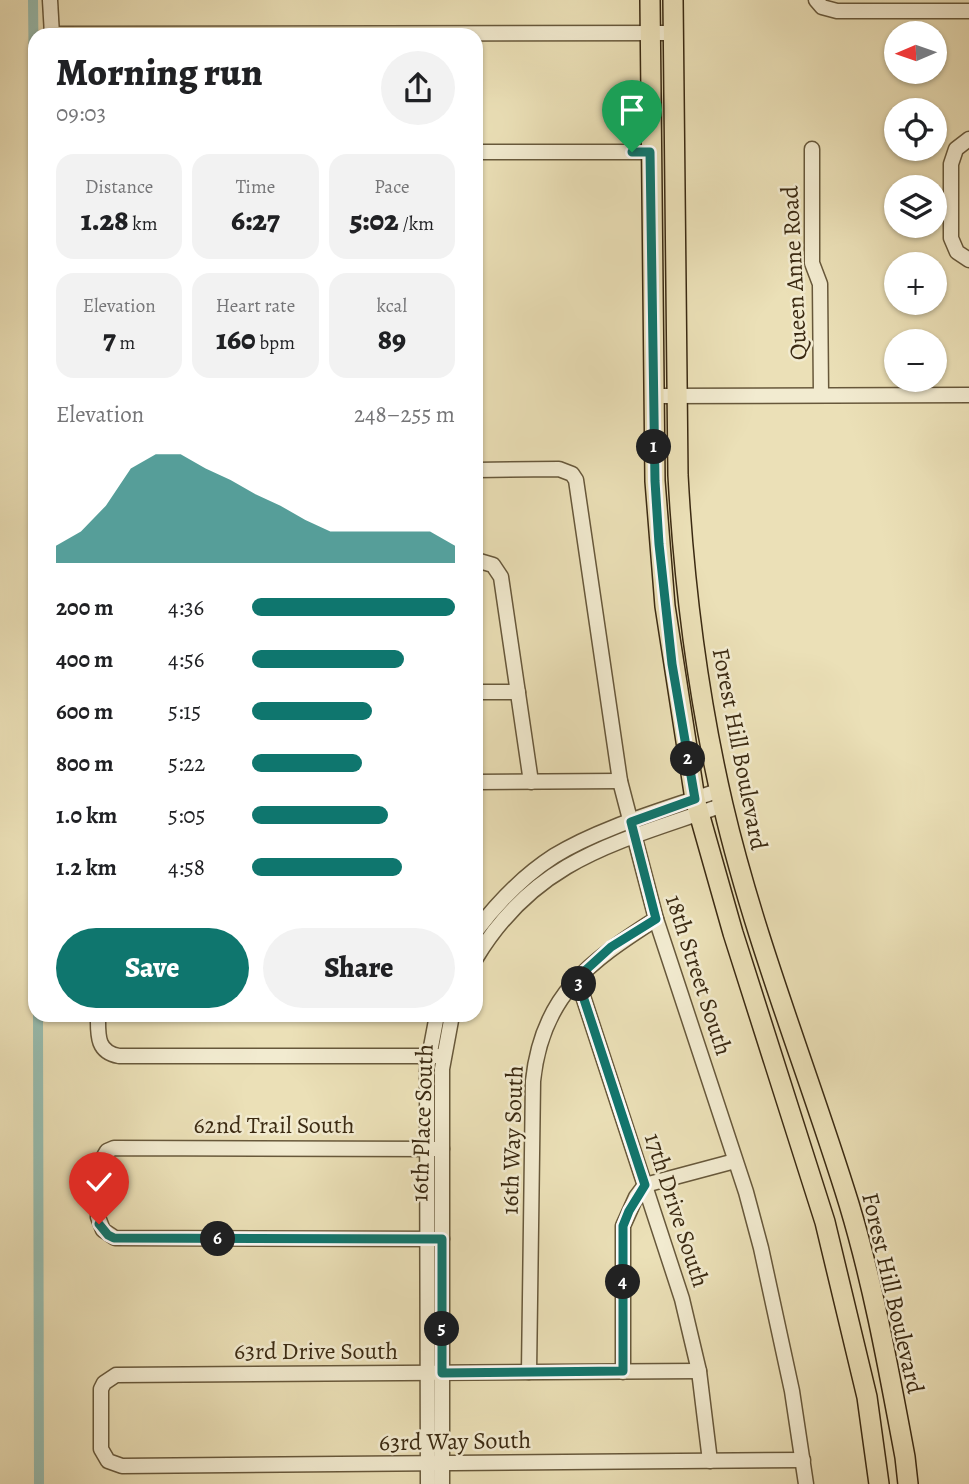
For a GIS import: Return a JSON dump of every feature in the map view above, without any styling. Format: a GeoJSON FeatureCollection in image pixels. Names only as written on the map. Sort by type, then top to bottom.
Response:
{"type":"FeatureCollection","features":[{"type":"Feature","properties":{"kind":"main road","name":"Forest Hill Boulevard"},"geometry":{"type":"LineString","coordinates":[[650,0],[655,481],[665,606],[697,807],[825,1222],[867,1398],[879,1484]]}},
{"type":"Feature","properties":{"kind":"main road","name":"Forest Hill Boulevard"},"geometry":{"type":"LineString","coordinates":[[673,0],[678,486],[695,659],[722,798],[756,928],[849,1206],[872,1288],[908,1484]]}},
{"type":"Feature","properties":{"kind":"main road"},"geometry":{"type":"LineString","coordinates":[[761,1021],[769,1026],[785,1058],[824,1177],[849,1206]]}},
{"type":"Feature","properties":{"kind":"main road"},"geometry":{"type":"LineString","coordinates":[[825,1222],[842,1226],[868,1320],[893,1392]]}},
{"type":"Feature","properties":{"kind":"street"},"geometry":{"type":"LineString","coordinates":[[50,0],[52,28]]}},
{"type":"Feature","properties":{"kind":"street"},"geometry":{"type":"LineString","coordinates":[[819,4],[837,11],[969,11]]}},
{"type":"Feature","properties":{"kind":"street"},"geometry":{"type":"LineString","coordinates":[[483,33],[673,33]]}},
{"type":"Feature","properties":{"kind":"street"},"geometry":{"type":"LineString","coordinates":[[966,259],[957,252],[951,238],[951,164],[956,149],[969,139]]}},
{"type":"Feature","properties":{"kind":"street","name":"Queen Anne Road"},"geometry":{"type":"LineString","coordinates":[[812,149],[812,263],[820,284],[821,396]]}},
{"type":"Feature","properties":{"kind":"street"},"geometry":{"type":"LineString","coordinates":[[483,152],[650,152]]}},
{"type":"Feature","properties":{"kind":"street"},"geometry":{"type":"LineString","coordinates":[[654,396],[969,395]]}},
{"type":"Feature","properties":{"kind":"street","name":"18th Street South"},"geometry":{"type":"LineString","coordinates":[[483,470],[559,469],[572,474],[579,487],[620,781],[656,919],[761,1248],[777,1315],[806,1484]]}},
{"type":"Feature","properties":{"kind":"street"},"geometry":{"type":"LineString","coordinates":[[483,562],[493,565],[500,577],[531,782]]}},
{"type":"Feature","properties":{"kind":"street"},"geometry":{"type":"LineString","coordinates":[[483,692],[518,692]]}},
{"type":"Feature","properties":{"kind":"street"},"geometry":{"type":"LineString","coordinates":[[483,782],[620,781]]}},
{"type":"Feature","properties":{"kind":"street"},"geometry":{"type":"LineString","coordinates":[[483,922],[494,908],[528,885],[571,846],[632,829],[722,798]]}},
{"type":"Feature","properties":{"kind":"street"},"geometry":{"type":"LineString","coordinates":[[483,948],[528,885]]}},
{"type":"Feature","properties":{"kind":"street","name":"16th Way South"},"geometry":{"type":"LineString","coordinates":[[529,1371],[534,1073],[546,1028],[565,993],[577,978],[611,947],[656,919]]}},
{"type":"Feature","properties":{"kind":"street","name":"17th Drive South"},"geometry":{"type":"LineString","coordinates":[[577,978],[682,1299],[699,1371],[710,1461]]}},
{"type":"Feature","properties":{"kind":"street"},"geometry":{"type":"LineString","coordinates":[[98,1022],[98,1039],[105,1051],[119,1056],[436,1056]]}},
{"type":"Feature","properties":{"kind":"street","name":"16th Place South"},"geometry":{"type":"LineString","coordinates":[[428,1484],[435,1464],[437,1022]]}},
{"type":"Feature","properties":{"kind":"street","name":"16th Place South"},"geometry":{"type":"LineString","coordinates":[[436,1056],[449,1022]]}},
{"type":"Feature","properties":{"kind":"street","name":"62nd Trail South"},"geometry":{"type":"LineString","coordinates":[[435,1149],[121,1147],[107,1151],[100,1163],[98,1217],[103,1230],[114,1238],[435,1239]]}},
{"type":"Feature","properties":{"kind":"street"},"geometry":{"type":"LineString","coordinates":[[623,1371],[623,1226],[629,1211],[645,1185],[735,1161]]}},
{"type":"Feature","properties":{"kind":"street","name":"63rd Drive South"},"geometry":{"type":"LineString","coordinates":[[108,1461],[101,1449],[100,1396],[104,1383],[116,1375],[699,1371]]}},
{"type":"Feature","properties":{"kind":"street","name":"63rd Way South"},"geometry":{"type":"LineString","coordinates":[[108,1461],[122,1466],[803,1460]]}},
{"type":"Feature","properties":{"kind":"street","name":"16th Place South"},"geometry":{"type":"LineString","coordinates":[[435,1464],[442,1484]]}},
{"type":"Feature","properties":{"kind":"waterway"},"geometry":{"type":"LineString","coordinates":[[33,0],[33,28]]}},
{"type":"Feature","properties":{"kind":"waterway"},"geometry":{"type":"LineString","coordinates":[[38,1022],[39,1484]]}},
{"type":"Feature","properties":{"kind":"route"},"geometry":{"type":"LineString","coordinates":[[99,1224],[114,1238],[442,1239],[442,1373],[623,1371],[623,1226],[636,1197],[645,1185],[577,978],[611,947],[656,919],[631,822],[695,799],[672,664],[659,544],[655,481],[650,152],[632,152]]}}]}
